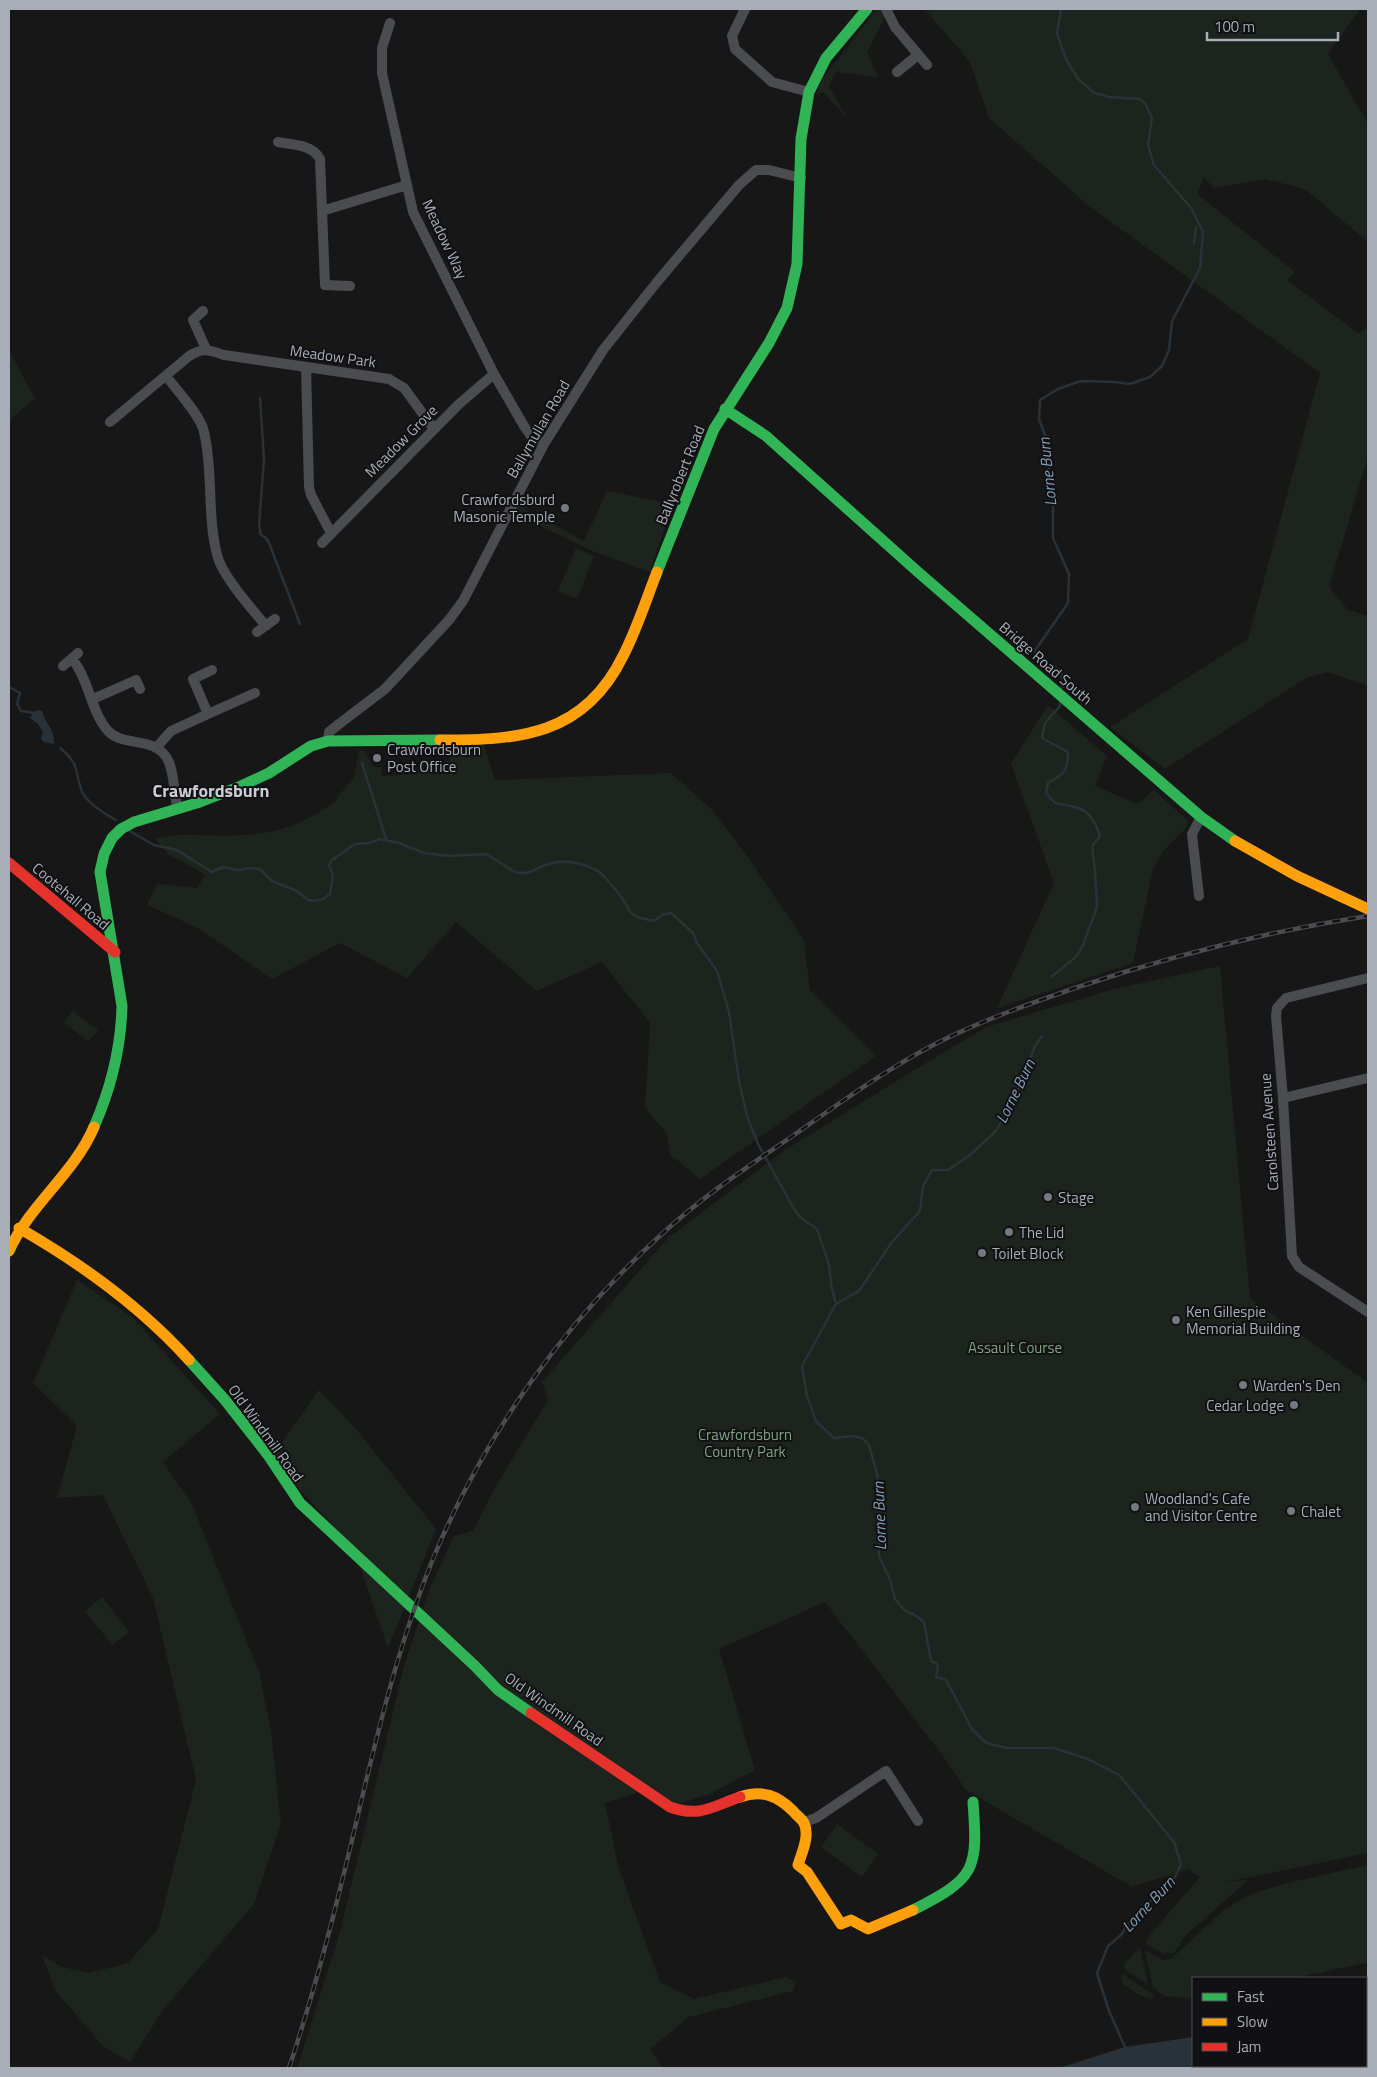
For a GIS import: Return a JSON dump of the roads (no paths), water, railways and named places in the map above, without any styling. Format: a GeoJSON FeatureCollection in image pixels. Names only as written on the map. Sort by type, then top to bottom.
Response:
{"type":"FeatureCollection","features":[{"type":"Feature","properties":{"kind":"street"},"geometry":{"type":"LineString","coordinates":[[745,9],[732,36],[735,49],[772,82],[809,92]]}},
{"type":"Feature","properties":{"kind":"street","name":"Ballyrobert Road"},"geometry":{"type":"LineString","coordinates":[[328,741],[468,740],[502,738],[532,732],[557,724],[582,710],[597,698],[610,681],[624,655],[704,453],[725,408],[777,332],[790,297],[798,262],[802,138],[809,92],[825,63],[867,9]]}},
{"type":"Feature","properties":{"kind":"street"},"geometry":{"type":"LineString","coordinates":[[886,9],[895,27],[927,64]]}},
{"type":"Feature","properties":{"kind":"street","name":"Meadow Way"},"geometry":{"type":"LineString","coordinates":[[390,23],[382,48],[382,74],[413,212],[494,374],[524,426],[532,436],[544,444]]}},
{"type":"Feature","properties":{"kind":"street"},"geometry":{"type":"LineString","coordinates":[[897,72],[918,54]]}},
{"type":"Feature","properties":{"kind":"street"},"geometry":{"type":"LineString","coordinates":[[278,142],[308,148],[318,155],[321,164],[325,285],[350,286]]}},
{"type":"Feature","properties":{"kind":"street","name":"Ballymullan Road"},"geometry":{"type":"LineString","coordinates":[[328,741],[329,732],[385,689],[449,620],[463,601],[544,444],[602,350],[740,185],[756,170],[769,170],[801,178]]}},
{"type":"Feature","properties":{"kind":"street"},"geometry":{"type":"LineString","coordinates":[[322,211],[407,185]]}},
{"type":"Feature","properties":{"kind":"street"},"geometry":{"type":"LineString","coordinates":[[110,422],[196,351],[206,349],[193,320],[203,311]]}},
{"type":"Feature","properties":{"kind":"street","name":"Meadow Park"},"geometry":{"type":"LineString","coordinates":[[206,349],[224,355],[395,381],[404,388],[434,429]]}},
{"type":"Feature","properties":{"kind":"street"},"geometry":{"type":"LineString","coordinates":[[306,367],[309,487],[311,495],[331,533]]}},
{"type":"Feature","properties":{"kind":"street","name":"Meadow Grove"},"geometry":{"type":"LineString","coordinates":[[322,543],[459,404],[494,374]]}},
{"type":"Feature","properties":{"kind":"street"},"geometry":{"type":"LineString","coordinates":[[166,376],[190,407],[204,430],[215,538],[220,561],[261,629],[275,619]]}},
{"type":"Feature","properties":{"kind":"street","name":"Bridge Road South"},"geometry":{"type":"LineString","coordinates":[[725,408],[766,436],[1201,817],[1247,848],[1297,876],[1368,909]]}},
{"type":"Feature","properties":{"kind":"street"},"geometry":{"type":"LineString","coordinates":[[63,666],[75,656],[105,726],[119,738],[145,742],[156,748],[167,758],[171,768],[173,795],[178,809]]}},
{"type":"Feature","properties":{"kind":"street"},"geometry":{"type":"LineString","coordinates":[[208,714],[190,681],[212,670]]}},
{"type":"Feature","properties":{"kind":"street"},"geometry":{"type":"LineString","coordinates":[[93,699],[136,680]]}},
{"type":"Feature","properties":{"kind":"street"},"geometry":{"type":"LineString","coordinates":[[156,748],[171,731],[255,693]]}},
{"type":"Feature","properties":{"kind":"street"},"geometry":{"type":"LineString","coordinates":[[9,1251],[19,1228],[88,1143],[99,1117],[110,1079],[122,1024],[120,991],[100,872],[104,852],[115,835],[128,824],[215,797],[261,778],[318,742],[328,741]]}},
{"type":"Feature","properties":{"kind":"street"},"geometry":{"type":"LineString","coordinates":[[1199,896],[1192,834],[1201,817]]}},
{"type":"Feature","properties":{"kind":"street","name":"Cootehall Road"},"geometry":{"type":"LineString","coordinates":[[9,863],[114,952]]}},
{"type":"Feature","properties":{"kind":"street","name":"Carolsteen Avenue"},"geometry":{"type":"LineString","coordinates":[[1367,1310],[1299,1267],[1293,1261],[1276,1016],[1280,1004],[1290,997],[1368,978]]}},
{"type":"Feature","properties":{"kind":"street"},"geometry":{"type":"LineString","coordinates":[[1283,1098],[1368,1078]]}},
{"type":"Feature","properties":{"kind":"street","name":"Old Windmill Road"},"geometry":{"type":"LineString","coordinates":[[19,1228],[47,1244],[96,1278],[144,1316],[180,1350],[225,1400],[268,1455],[300,1503],[475,1666],[498,1690],[670,1807],[683,1812],[702,1811],[741,1794],[770,1795],[780,1800],[804,1822]]}},
{"type":"Feature","properties":{"kind":"street"},"geometry":{"type":"LineString","coordinates":[[918,1821],[886,1771],[816,1818],[804,1822],[806,1837],[798,1865],[807,1872],[841,1924],[851,1920],[858,1926],[868,1929],[914,1911],[967,1874],[972,1864],[976,1842],[973,1802]]}},
{"type":"Feature","properties":{"kind":"waterway","name":"Lorne Burn"},"geometry":{"type":"LineString","coordinates":[[1061,9],[1057,34],[1066,59],[1078,79],[1094,93],[1110,97],[1140,99],[1145,103],[1152,118],[1148,145],[1154,165],[1191,208],[1203,232],[1200,268],[1172,321],[1169,350],[1162,366],[1150,377],[1130,384],[1081,381],[1058,389],[1040,400],[1039,419],[1046,438],[1053,502],[1053,538],[1069,574],[1068,603],[1034,652],[1062,672],[1061,690]]}},
{"type":"Feature","properties":{"kind":"waterway"},"geometry":{"type":"LineString","coordinates":[[1194,243],[1196,227]]}},
{"type":"Feature","properties":{"kind":"waterway"},"geometry":{"type":"LineString","coordinates":[[260,398],[264,460],[259,525],[261,535],[269,543],[300,624]]}},
{"type":"Feature","properties":{"kind":"waterway"},"geometry":{"type":"LineString","coordinates":[[9,687],[20,693],[17,704],[21,711],[34,713]]}},
{"type":"Feature","properties":{"kind":"waterway","name":"Lorne Burn"},"geometry":{"type":"LineString","coordinates":[[1051,977],[1077,956],[1097,907],[1092,846],[1100,836],[1093,820],[1084,811],[1072,806],[1055,803],[1046,793],[1048,783],[1058,777],[1064,771],[1067,764],[1068,752],[1042,738],[1045,723],[1060,706],[1060,703]]}},
{"type":"Feature","properties":{"kind":"waterway"},"geometry":{"type":"LineString","coordinates":[[60,748],[74,763],[83,794],[96,807],[116,820]]}},
{"type":"Feature","properties":{"kind":"waterway"},"geometry":{"type":"LineString","coordinates":[[362,763],[386,839]]}},
{"type":"Feature","properties":{"kind":"waterway"},"geometry":{"type":"LineString","coordinates":[[128,830],[154,845],[177,850],[212,872],[223,867],[238,870],[260,869],[272,881],[297,891],[308,900],[323,899],[330,894],[333,875],[329,865],[332,860],[355,844],[369,843],[380,839],[399,843],[424,853],[448,856],[486,854],[515,872],[520,873],[529,872],[554,863],[566,862],[585,865],[596,870],[611,884],[634,916],[654,921],[662,915],[671,913],[693,933],[697,943],[717,971],[729,1012],[739,1081],[747,1116],[758,1144],[794,1209],[801,1218],[817,1229],[829,1265],[836,1304]]}},
{"type":"Feature","properties":{"kind":"waterway","name":"Lorne Burn"},"geometry":{"type":"LineString","coordinates":[[1042,1036],[1035,1046],[1015,1097],[996,1131],[970,1155],[948,1170],[932,1170],[923,1186],[920,1211],[892,1242],[859,1291],[836,1304],[802,1366],[807,1396],[816,1421],[834,1438],[852,1436],[862,1438],[869,1445],[880,1485],[879,1556],[890,1580],[895,1599],[904,1610],[924,1622],[931,1661],[938,1666],[936,1677],[946,1680],[972,1729],[986,1743],[1007,1748],[1054,1748],[1088,1759],[1119,1775],[1174,1842],[1181,1864],[1174,1879],[1131,1920],[1121,1935],[1108,1946],[1097,1973],[1109,2011],[1125,2047]]}},
{"type":"Feature","properties":{"kind":"railway"},"geometry":{"type":"LineString","coordinates":[[289,2068],[328,1936],[393,1677],[423,1584],[455,1509],[478,1465],[504,1422],[531,1381],[593,1303],[627,1267],[678,1219],[710,1194],[865,1086],[939,1042],[1023,1006],[1147,965],[1257,937],[1368,916]]}},
{"type":"Feature","properties":{"kind":"place","name":"Crawfordsburd Masonic Temple"},"geometry":{"type":"Point","coordinates":[565,508]}},
{"type":"Feature","properties":{"kind":"place","name":"Crawfordsburn Post Office"},"geometry":{"type":"Point","coordinates":[377,758]}},
{"type":"Feature","properties":{"kind":"place","name":"Stage"},"geometry":{"type":"Point","coordinates":[1048,1197]}},
{"type":"Feature","properties":{"kind":"place","name":"The Lid"},"geometry":{"type":"Point","coordinates":[1009,1232]}},
{"type":"Feature","properties":{"kind":"place","name":"Toilet Block"},"geometry":{"type":"Point","coordinates":[982,1253]}},
{"type":"Feature","properties":{"kind":"place","name":"Ken Gillespie Memorial Building"},"geometry":{"type":"Point","coordinates":[1176,1320]}},
{"type":"Feature","properties":{"kind":"place","name":"Warden's Den"},"geometry":{"type":"Point","coordinates":[1243,1385]}},
{"type":"Feature","properties":{"kind":"place","name":"Cedar Lodge"},"geometry":{"type":"Point","coordinates":[1294,1405]}},
{"type":"Feature","properties":{"kind":"place","name":"Woodland's Cafe and Visitor Centre"},"geometry":{"type":"Point","coordinates":[1135,1507]}},
{"type":"Feature","properties":{"kind":"place","name":"Chalet"},"geometry":{"type":"Point","coordinates":[1291,1511]}},
{"type":"Feature","properties":{"kind":"district","name":"Crawfordsburn"},"geometry":{"type":"Point","coordinates":[211,790]}},
{"type":"Feature","properties":{"kind":"park label","name":"Assault Course"},"geometry":{"type":"Point","coordinates":[1015,1347]}},
{"type":"Feature","properties":{"kind":"park label","name":"Crawfordsburn Country Park"},"geometry":{"type":"Point","coordinates":[745,1442]}}]}
